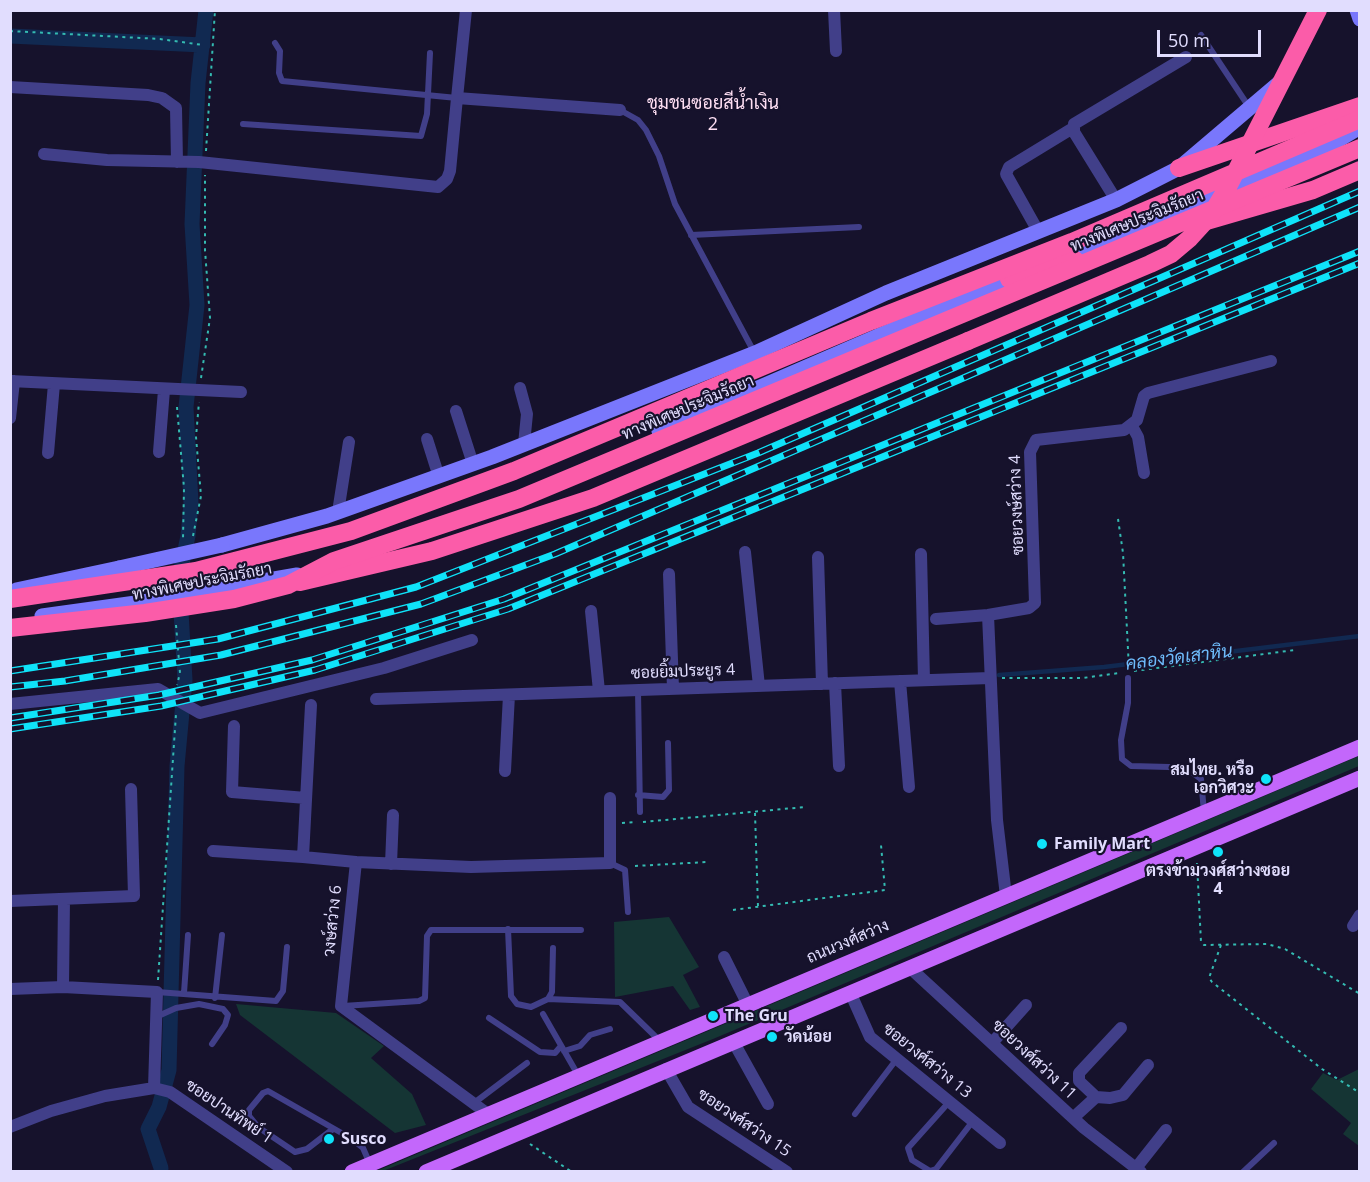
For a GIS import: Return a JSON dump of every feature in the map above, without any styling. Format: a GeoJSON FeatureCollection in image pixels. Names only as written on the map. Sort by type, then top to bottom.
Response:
{"type":"FeatureCollection","features":[{"type":"Feature","properties":{"kind":"highway"},"geometry":{"type":"LineString","coordinates":[[288,585],[432,552],[593,498],[1171,254],[1211,215],[1319,10]]}},
{"type":"Feature","properties":{"kind":"highway"},"geometry":{"type":"LineString","coordinates":[[1179,168],[1359,106]]}},
{"type":"Feature","properties":{"kind":"highway","name":"ทางพิเศษประจิมรัถยา"},"geometry":{"type":"LineString","coordinates":[[10,599],[196,571],[351,531],[514,471],[871,321],[1072,242],[1359,119]]}},
{"type":"Feature","properties":{"kind":"highway","name":"ทางพิเศษประจิมรัถยา"},"geometry":{"type":"LineString","coordinates":[[10,628],[145,613],[234,599],[288,585],[334,561],[519,499],[1359,148]]}},
{"type":"Feature","properties":{"kind":"highway"},"geometry":{"type":"LineString","coordinates":[[1008,279],[1313,190],[1359,170]]}},
{"type":"Feature","properties":{"kind":"main road"},"geometry":{"type":"LineString","coordinates":[[10,591],[222,545],[338,512],[439,477],[754,353],[886,293],[1116,200],[1179,168],[1297,68],[1316,32],[1319,10]]}},
{"type":"Feature","properties":{"kind":"main road"},"geometry":{"type":"LineString","coordinates":[[1357,10],[1359,18]]}},
{"type":"Feature","properties":{"kind":"main road"},"geometry":{"type":"LineString","coordinates":[[10,619],[143,602],[217,589],[296,575],[357,558],[516,494],[1008,279],[1317,153],[1359,127]]}},
{"type":"Feature","properties":{"kind":"main road","name":"ถนนวงศ์สว่าง"},"geometry":{"type":"LineString","coordinates":[[352,1172],[747,1003],[1359,747]]}},
{"type":"Feature","properties":{"kind":"main road"},"geometry":{"type":"LineString","coordinates":[[426,1172],[1359,778]]}},
{"type":"Feature","properties":{"kind":"street"},"geometry":{"type":"LineString","coordinates":[[44,154],[107,160],[202,163],[438,187],[447,179],[450,171],[466,10]]}},
{"type":"Feature","properties":{"kind":"street"},"geometry":{"type":"LineString","coordinates":[[834,10],[836,51]]}},
{"type":"Feature","properties":{"kind":"street"},"geometry":{"type":"LineString","coordinates":[[1038,231],[1006,174],[1010,167],[1072,128],[1074,124],[1186,57]]}},
{"type":"Feature","properties":{"kind":"street"},"geometry":{"type":"LineString","coordinates":[[10,87],[148,95],[162,98],[176,108],[180,162]]}},
{"type":"Feature","properties":{"kind":"street"},"geometry":{"type":"LineString","coordinates":[[457,98],[620,110]]}},
{"type":"Feature","properties":{"kind":"street"},"geometry":{"type":"LineString","coordinates":[[1072,128],[1116,200]]}},
{"type":"Feature","properties":{"kind":"street"},"geometry":{"type":"LineString","coordinates":[[1144,473],[1138,437],[1132,426],[1137,420],[1144,396],[1148,393],[1270,361]]}},
{"type":"Feature","properties":{"kind":"street"},"geometry":{"type":"LineString","coordinates":[[10,418],[12,381],[178,391],[241,392]]}},
{"type":"Feature","properties":{"kind":"street"},"geometry":{"type":"LineString","coordinates":[[48,453],[54,384]]}},
{"type":"Feature","properties":{"kind":"street"},"geometry":{"type":"LineString","coordinates":[[520,388],[527,414],[524,444]]}},
{"type":"Feature","properties":{"kind":"street"},"geometry":{"type":"LineString","coordinates":[[159,452],[164,390]]}},
{"type":"Feature","properties":{"kind":"street"},"geometry":{"type":"LineString","coordinates":[[456,411],[473,464]]}},
{"type":"Feature","properties":{"kind":"street","name":"ซอยวงษ์สว่าง 4"},"geometry":{"type":"LineString","coordinates":[[936,619],[988,615],[1033,607],[1037,598],[1030,452],[1033,443],[1036,440],[1124,430],[1132,426]]}},
{"type":"Feature","properties":{"kind":"street"},"geometry":{"type":"LineString","coordinates":[[427,440],[439,477]]}},
{"type":"Feature","properties":{"kind":"street"},"geometry":{"type":"LineString","coordinates":[[338,512],[349,442]]}},
{"type":"Feature","properties":{"kind":"street"},"geometry":{"type":"LineString","coordinates":[[745,552],[759,686]]}},
{"type":"Feature","properties":{"kind":"street"},"geometry":{"type":"LineString","coordinates":[[921,554],[924,680]]}},
{"type":"Feature","properties":{"kind":"street"},"geometry":{"type":"LineString","coordinates":[[818,557],[822,684]]}},
{"type":"Feature","properties":{"kind":"street"},"geometry":{"type":"LineString","coordinates":[[669,574],[672,689]]}},
{"type":"Feature","properties":{"kind":"street"},"geometry":{"type":"LineString","coordinates":[[591,611],[599,692]]}},
{"type":"Feature","properties":{"kind":"street"},"geometry":{"type":"LineString","coordinates":[[988,615],[997,820],[1006,896]]}},
{"type":"Feature","properties":{"kind":"street"},"geometry":{"type":"LineString","coordinates":[[10,704],[158,689],[200,713],[384,668],[472,640]]}},
{"type":"Feature","properties":{"kind":"street","name":"ซอยยิ้มประยูร 4"},"geometry":{"type":"LineString","coordinates":[[376,699],[990,678]]}},
{"type":"Feature","properties":{"kind":"street"},"geometry":{"type":"LineString","coordinates":[[900,681],[909,787]]}},
{"type":"Feature","properties":{"kind":"street"},"geometry":{"type":"LineString","coordinates":[[835,683],[839,766]]}},
{"type":"Feature","properties":{"kind":"street"},"geometry":{"type":"LineString","coordinates":[[505,771],[508,695]]}},
{"type":"Feature","properties":{"kind":"street"},"geometry":{"type":"LineString","coordinates":[[303,856],[311,705]]}},
{"type":"Feature","properties":{"kind":"street"},"geometry":{"type":"LineString","coordinates":[[234,726],[232,792],[306,798]]}},
{"type":"Feature","properties":{"kind":"street"},"geometry":{"type":"LineString","coordinates":[[10,902],[134,896],[131,789]]}},
{"type":"Feature","properties":{"kind":"street"},"geometry":{"type":"LineString","coordinates":[[356,862],[471,867],[610,863],[610,798]]}},
{"type":"Feature","properties":{"kind":"street"},"geometry":{"type":"LineString","coordinates":[[391,864],[393,815]]}},
{"type":"Feature","properties":{"kind":"street","name":"วงษ์สว่าง 6"},"geometry":{"type":"LineString","coordinates":[[213,851],[303,856],[356,862],[341,1006]]}},
{"type":"Feature","properties":{"kind":"street"},"geometry":{"type":"LineString","coordinates":[[63,987],[64,899]]}},
{"type":"Feature","properties":{"kind":"street"},"geometry":{"type":"LineString","coordinates":[[724,957],[747,1003]]}},
{"type":"Feature","properties":{"kind":"street","name":"ซอยวงศ์สว่าง 11"},"geometry":{"type":"LineString","coordinates":[[909,967],[1073,1118],[1139,1170]]}},
{"type":"Feature","properties":{"kind":"street"},"geometry":{"type":"LineString","coordinates":[[10,989],[63,987],[162,993],[161,1089],[105,1096],[51,1111],[10,1127]]}},
{"type":"Feature","properties":{"kind":"street","name":"ซอยวงศ์สว่าง 13"},"geometry":{"type":"LineString","coordinates":[[850,992],[870,1037],[999,1143]]}},
{"type":"Feature","properties":{"kind":"street"},"geometry":{"type":"LineString","coordinates":[[992,1043],[1026,1005]]}},
{"type":"Feature","properties":{"kind":"street"},"geometry":{"type":"LineString","coordinates":[[341,1006],[488,1114]]}},
{"type":"Feature","properties":{"kind":"street"},"geometry":{"type":"LineString","coordinates":[[1096,1097],[1079,1081],[1079,1073],[1121,1028]]}},
{"type":"Feature","properties":{"kind":"street"},"geometry":{"type":"LineString","coordinates":[[733,1041],[768,1104]]}},
{"type":"Feature","properties":{"kind":"street"},"geometry":{"type":"LineString","coordinates":[[1073,1118],[1096,1097],[1123,1095],[1148,1065]]}},
{"type":"Feature","properties":{"kind":"street","name":"ซอยวงศ์สว่าง 15"},"geometry":{"type":"LineString","coordinates":[[666,1069],[688,1107],[787,1172]]}},
{"type":"Feature","properties":{"kind":"street","name":"ซอยปานทิพย์ 1"},"geometry":{"type":"LineString","coordinates":[[161,1089],[287,1172]]}},
{"type":"Feature","properties":{"kind":"street"},"geometry":{"type":"LineString","coordinates":[[1139,1170],[1166,1130]]}},
{"type":"Feature","properties":{"kind":"lane"},"geometry":{"type":"LineString","coordinates":[[1201,35],[1250,108]]}},
{"type":"Feature","properties":{"kind":"lane"},"geometry":{"type":"LineString","coordinates":[[275,43],[280,51],[279,73],[282,81],[457,98]]}},
{"type":"Feature","properties":{"kind":"lane"},"geometry":{"type":"LineString","coordinates":[[243,124],[416,137],[424,131],[430,53]]}},
{"type":"Feature","properties":{"kind":"lane"},"geometry":{"type":"LineString","coordinates":[[620,110],[638,120],[646,130],[675,204],[754,353]]}},
{"type":"Feature","properties":{"kind":"lane"},"geometry":{"type":"LineString","coordinates":[[691,235],[859,227]]}},
{"type":"Feature","properties":{"kind":"lane"},"geometry":{"type":"LineString","coordinates":[[1128,674],[1128,703],[1121,740],[1122,759],[1131,766],[1169,767],[1193,773],[1201,780],[1204,812]]}},
{"type":"Feature","properties":{"kind":"lane"},"geometry":{"type":"LineString","coordinates":[[638,690],[640,812]]}},
{"type":"Feature","properties":{"kind":"lane"},"geometry":{"type":"LineString","coordinates":[[638,795],[663,798],[669,790],[668,743]]}},
{"type":"Feature","properties":{"kind":"lane"},"geometry":{"type":"LineString","coordinates":[[610,863],[625,870],[628,912]]}},
{"type":"Feature","properties":{"kind":"lane"},"geometry":{"type":"LineString","coordinates":[[508,929],[511,996],[517,1004],[531,1007],[548,999],[620,1002],[660,1041]]}},
{"type":"Feature","properties":{"kind":"lane"},"geometry":{"type":"LineString","coordinates":[[341,1006],[419,1001],[425,998],[427,936],[431,930],[581,930]]}},
{"type":"Feature","properties":{"kind":"lane"},"geometry":{"type":"LineString","coordinates":[[184,993],[188,935]]}},
{"type":"Feature","properties":{"kind":"lane"},"geometry":{"type":"LineString","coordinates":[[215,998],[222,935]]}},
{"type":"Feature","properties":{"kind":"lane"},"geometry":{"type":"LineString","coordinates":[[162,993],[276,1001],[283,991],[287,947]]}},
{"type":"Feature","properties":{"kind":"lane"},"geometry":{"type":"LineString","coordinates":[[548,999],[552,992],[553,948]]}},
{"type":"Feature","properties":{"kind":"lane"},"geometry":{"type":"LineString","coordinates":[[160,1015],[176,1008],[199,1004],[223,1009],[228,1015],[225,1025],[212,1044]]}},
{"type":"Feature","properties":{"kind":"lane"},"geometry":{"type":"LineString","coordinates":[[543,1014],[578,1075]]}},
{"type":"Feature","properties":{"kind":"lane"},"geometry":{"type":"LineString","coordinates":[[489,1018],[540,1052],[555,1053],[562,1049],[579,1046],[590,1035],[610,1029]]}},
{"type":"Feature","properties":{"kind":"lane"},"geometry":{"type":"LineString","coordinates":[[855,1114],[896,1060]]}},
{"type":"Feature","properties":{"kind":"lane"},"geometry":{"type":"LineString","coordinates":[[474,1103],[527,1063]]}},
{"type":"Feature","properties":{"kind":"lane"},"geometry":{"type":"LineString","coordinates":[[333,1129],[307,1149],[296,1152],[258,1127],[249,1116],[249,1110],[263,1093],[268,1091],[333,1129],[363,1148],[370,1164]]}},
{"type":"Feature","properties":{"kind":"lane"},"geometry":{"type":"LineString","coordinates":[[950,1101],[908,1148],[912,1160],[930,1171],[936,1168],[973,1121]]}},
{"type":"Feature","properties":{"kind":"lane"},"geometry":{"type":"LineString","coordinates":[[1243,1172],[1274,1143]]}},
{"type":"Feature","properties":{"kind":"path"},"geometry":{"type":"LineString","coordinates":[[193,538],[201,496],[196,437],[199,392],[210,318],[202,163],[215,10]]}},
{"type":"Feature","properties":{"kind":"path"},"geometry":{"type":"LineString","coordinates":[[10,31],[160,39],[203,45]]}},
{"type":"Feature","properties":{"kind":"path"},"geometry":{"type":"LineString","coordinates":[[1118,519],[1123,553],[1128,674]]}},
{"type":"Feature","properties":{"kind":"path"},"geometry":{"type":"LineString","coordinates":[[990,678],[1083,678],[1295,650]]}},
{"type":"Feature","properties":{"kind":"path"},"geometry":{"type":"LineString","coordinates":[[162,993],[177,724],[181,701]]}},
{"type":"Feature","properties":{"kind":"path"},"geometry":{"type":"LineString","coordinates":[[610,824],[805,807]]}},
{"type":"Feature","properties":{"kind":"path"},"geometry":{"type":"LineString","coordinates":[[755,813],[758,908]]}},
{"type":"Feature","properties":{"kind":"path"},"geometry":{"type":"LineString","coordinates":[[733,910],[885,890],[881,845]]}},
{"type":"Feature","properties":{"kind":"path"},"geometry":{"type":"LineString","coordinates":[[1195,849],[1201,942],[1221,945],[1267,944],[1285,949],[1359,993]]}},
{"type":"Feature","properties":{"kind":"path"},"geometry":{"type":"LineString","coordinates":[[610,863],[632,866],[707,862]]}},
{"type":"Feature","properties":{"kind":"path"},"geometry":{"type":"LineString","coordinates":[[1221,945],[1209,978],[1212,982],[1322,1069],[1359,1093]]}},
{"type":"Feature","properties":{"kind":"path"},"geometry":{"type":"LineString","coordinates":[[515,1134],[572,1172]]}},
{"type":"Feature","properties":{"kind":"green space"},"geometry":{"type":"Polygon","coordinates":[[[1359,756],[1359,766],[713,1039],[383,1171],[374,1172],[1359,756]]]}},
{"type":"Feature","properties":{"kind":"green space"},"geometry":{"type":"Polygon","coordinates":[[[669,917],[699,967],[683,975],[700,1007],[690,1010],[673,986],[615,997],[614,922],[669,917]]]}},
{"type":"Feature","properties":{"kind":"green space"},"geometry":{"type":"Polygon","coordinates":[[[236,1004],[336,1013],[384,1046],[371,1058],[412,1094],[426,1125],[395,1133],[240,1015],[236,1004]]]}},
{"type":"Feature","properties":{"kind":"green space"},"geometry":{"type":"Polygon","coordinates":[[[1359,1069],[1359,1146],[1343,1134],[1351,1123],[1311,1089],[1323,1073],[1337,1080],[1359,1069]]]}},
{"type":"Feature","properties":{"kind":"waterway"},"geometry":{"type":"LineString","coordinates":[[161,1168],[148,1129],[159,1107],[169,1070],[177,766],[185,680],[179,578],[188,536],[191,503],[186,407],[197,305],[192,224],[198,83],[206,10]]}},
{"type":"Feature","properties":{"kind":"waterway"},"geometry":{"type":"LineString","coordinates":[[10,36],[203,45]]}},
{"type":"Feature","properties":{"kind":"waterway","name":"คลองวัดเสาหิน"},"geometry":{"type":"LineString","coordinates":[[999,675],[1104,667],[1360,636]]}},
{"type":"Feature","properties":{"kind":"railway"},"geometry":{"type":"LineString","coordinates":[[10,671],[218,639],[416,587],[758,453],[1360,191]]}},
{"type":"Feature","properties":{"kind":"railway"},"geometry":{"type":"LineString","coordinates":[[10,687],[65,681],[221,655],[421,604],[555,554],[1360,207]]}},
{"type":"Feature","properties":{"kind":"railway"},"geometry":{"type":"LineString","coordinates":[[10,718],[159,695],[312,660],[504,599],[1360,251]]}},
{"type":"Feature","properties":{"kind":"railway"},"geometry":{"type":"LineString","coordinates":[[10,729],[161,706],[315,670],[508,609],[1360,263]]}},
{"type":"Feature","properties":{"kind":"place","name":"สมไทย. หรือ เอกวิศวะ"},"geometry":{"type":"Point","coordinates":[1266,779]}},
{"type":"Feature","properties":{"kind":"place","name":"Family Mart"},"geometry":{"type":"Point","coordinates":[1042,844]}},
{"type":"Feature","properties":{"kind":"place","name":"ตรงข้ามวงศ์สว่างซอย 4"},"geometry":{"type":"Point","coordinates":[1218,852]}},
{"type":"Feature","properties":{"kind":"place","name":"The Gru"},"geometry":{"type":"Point","coordinates":[713,1016]}},
{"type":"Feature","properties":{"kind":"place","name":"วัดน้อย"},"geometry":{"type":"Point","coordinates":[772,1037]}},
{"type":"Feature","properties":{"kind":"place","name":"Susco"},"geometry":{"type":"Point","coordinates":[329,1139]}},
{"type":"Feature","properties":{"kind":"district","name":"ชุมชนซอยสีน้ำเงิน 2"},"geometry":{"type":"Point","coordinates":[713,114]}}]}
